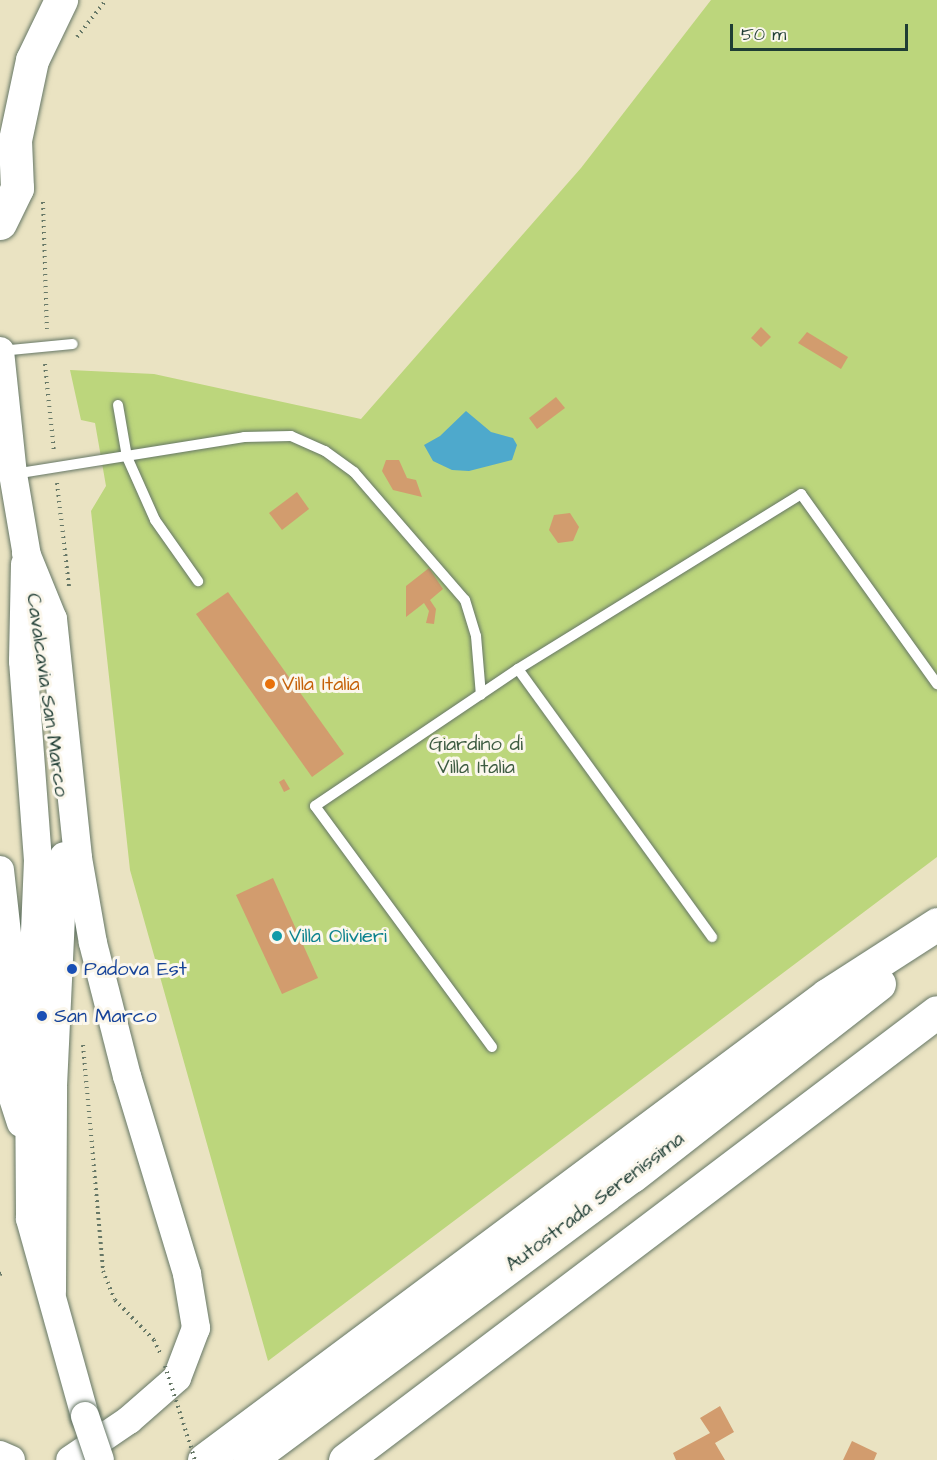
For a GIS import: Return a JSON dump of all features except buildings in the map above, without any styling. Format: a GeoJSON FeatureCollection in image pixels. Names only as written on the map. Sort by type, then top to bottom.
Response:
{"type":"FeatureCollection","features":[{"type":"Feature","properties":{"kind":"highway"},"geometry":{"type":"LineString","coordinates":[[0,223],[17,188],[15,140],[32,60],[61,0]]}},
{"type":"Feature","properties":{"kind":"highway"},"geometry":{"type":"LineString","coordinates":[[204,1460],[827,994],[937,924]]}},
{"type":"Feature","properties":{"kind":"highway","name":"Autostrada Serenissima"},"geometry":{"type":"LineString","coordinates":[[249,1460],[632,1176],[937,939]]}},
{"type":"Feature","properties":{"kind":"highway"},"geometry":{"type":"LineString","coordinates":[[345,1460],[937,1012]]}},
{"type":"Feature","properties":{"kind":"main road"},"geometry":{"type":"LineString","coordinates":[[0,351],[13,474],[26,553],[52,619],[78,858],[93,943],[127,1076],[188,1274],[196,1328],[177,1378],[129,1420],[70,1460]]}},
{"type":"Feature","properties":{"kind":"main road","name":"Cavalcavia San Marco"},"geometry":{"type":"LineString","coordinates":[[26,553],[23,661],[38,860],[28,1144],[30,1219],[85,1416],[100,1460]]}},
{"type":"Feature","properties":{"kind":"main road","name":"Cavalcavia San Marco"},"geometry":{"type":"LineString","coordinates":[[26,553],[43,633],[63,832],[64,885],[53,1086],[52,1292]]}},
{"type":"Feature","properties":{"kind":"main road"},"geometry":{"type":"LineString","coordinates":[[0,870],[10,962],[8,1083],[28,1144]]}},
{"type":"Feature","properties":{"kind":"main road"},"geometry":{"type":"LineString","coordinates":[[0,1455],[11,1460]]}},
{"type":"Feature","properties":{"kind":"lane"},"geometry":{"type":"LineString","coordinates":[[0,351],[73,344]]}},
{"type":"Feature","properties":{"kind":"lane"},"geometry":{"type":"LineString","coordinates":[[118,405],[127,457],[155,520],[198,581]]}},
{"type":"Feature","properties":{"kind":"lane"},"geometry":{"type":"LineString","coordinates":[[13,474],[256,437],[291,436],[325,451],[354,472],[465,600],[476,636],[481,695]]}},
{"type":"Feature","properties":{"kind":"lane"},"geometry":{"type":"LineString","coordinates":[[492,1047],[315,806],[518,669],[801,494],[937,684]]}},
{"type":"Feature","properties":{"kind":"lane"},"geometry":{"type":"LineString","coordinates":[[518,669],[652,859],[712,937]]}},
{"type":"Feature","properties":{"kind":"path"},"geometry":{"type":"LineString","coordinates":[[71,46],[106,0]]}},
{"type":"Feature","properties":{"kind":"path"},"geometry":{"type":"LineString","coordinates":[[43,199],[49,304]]}},
{"type":"Feature","properties":{"kind":"path"},"geometry":{"type":"LineString","coordinates":[[82,1042],[103,1271],[115,1300],[154,1340],[165,1366],[195,1460]]}},
{"type":"Feature","properties":{"kind":"green space","name":"Giardino di Villa Italia"},"geometry":{"type":"Polygon","coordinates":[[[711,0],[937,0],[937,857],[268,1361],[130,870],[91,511],[106,486],[95,423],[81,420],[70,370],[154,374],[361,419],[581,168],[711,0]]]}},
{"type":"Feature","properties":{"kind":"water"},"geometry":{"type":"Polygon","coordinates":[[[466,411],[491,432],[513,438],[517,445],[512,460],[469,471],[452,470],[433,461],[424,445],[440,436],[466,411]]]}},
{"type":"Feature","properties":{"kind":"place","name":"Villa Italia"},"geometry":{"type":"Point","coordinates":[270,684]}},
{"type":"Feature","properties":{"kind":"place","name":"Villa Olivieri"},"geometry":{"type":"Point","coordinates":[277,936]}},
{"type":"Feature","properties":{"kind":"place","name":"Padova Est"},"geometry":{"type":"Point","coordinates":[72,969]}},
{"type":"Feature","properties":{"kind":"place","name":"San Marco"},"geometry":{"type":"Point","coordinates":[42,1016]}}]}
